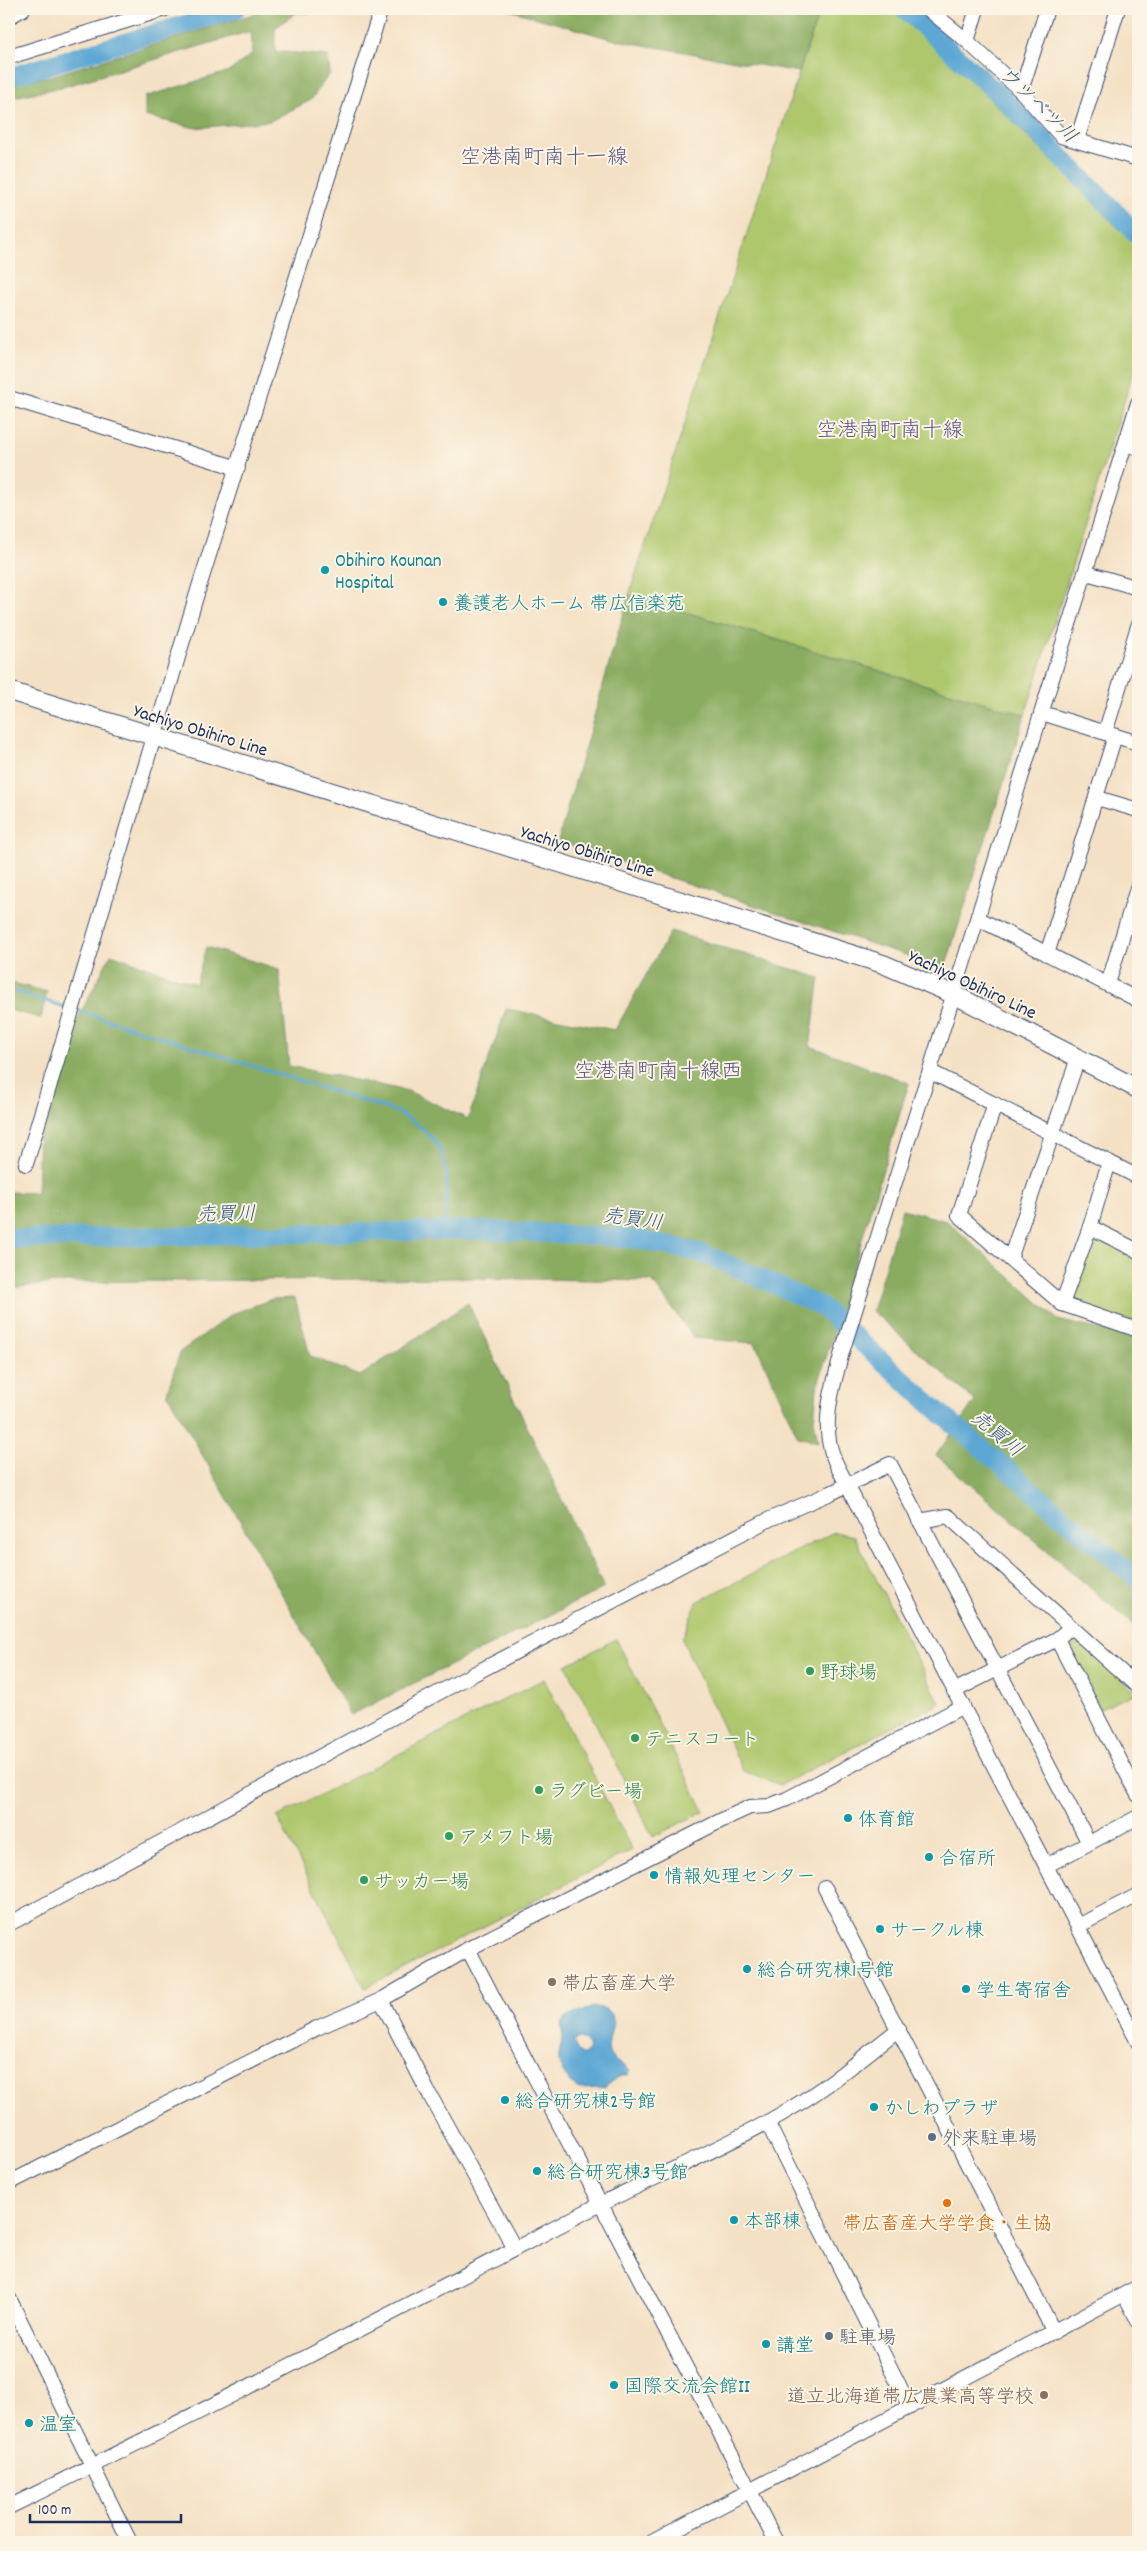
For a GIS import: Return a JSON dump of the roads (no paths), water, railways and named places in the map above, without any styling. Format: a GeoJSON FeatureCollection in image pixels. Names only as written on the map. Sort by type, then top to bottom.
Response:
{"type":"FeatureCollection","features":[{"type":"Feature","properties":{"kind":"main road","name":"Yachiyo Obihiro Line"},"geometry":{"type":"LineString","coordinates":[[9,692],[883,964],[955,994],[1138,1089]]}},
{"type":"Feature","properties":{"kind":"street"},"geometry":{"type":"LineString","coordinates":[[9,17],[23,9]]}},
{"type":"Feature","properties":{"kind":"street"},"geometry":{"type":"LineString","coordinates":[[9,57],[165,9]]}},
{"type":"Feature","properties":{"kind":"street"},"geometry":{"type":"LineString","coordinates":[[26,1164],[199,587],[381,9]]}},
{"type":"Feature","properties":{"kind":"street"},"geometry":{"type":"LineString","coordinates":[[928,9],[967,41],[1021,91],[1061,136],[1138,159]]}},
{"type":"Feature","properties":{"kind":"street"},"geometry":{"type":"LineString","coordinates":[[967,41],[977,9]]}},
{"type":"Feature","properties":{"kind":"street"},"geometry":{"type":"LineString","coordinates":[[1021,91],[1047,9]]}},
{"type":"Feature","properties":{"kind":"street"},"geometry":{"type":"LineString","coordinates":[[1077,140],[1118,9]]}},
{"type":"Feature","properties":{"kind":"street"},"geometry":{"type":"LineString","coordinates":[[9,398],[238,468]]}},
{"type":"Feature","properties":{"kind":"street"},"geometry":{"type":"LineString","coordinates":[[1138,403],[1132,446],[1087,573],[1042,713],[842,1352],[829,1402],[828,1422],[831,1452],[847,1485],[1138,2042]]}},
{"type":"Feature","properties":{"kind":"street"},"geometry":{"type":"LineString","coordinates":[[1087,573],[1138,588]]}},
{"type":"Feature","properties":{"kind":"street"},"geometry":{"type":"LineString","coordinates":[[1047,954],[1097,798],[1110,734],[1138,626]]}},
{"type":"Feature","properties":{"kind":"street"},"geometry":{"type":"LineString","coordinates":[[1042,713],[1138,742]]}},
{"type":"Feature","properties":{"kind":"street"},"geometry":{"type":"LineString","coordinates":[[1097,798],[1138,810]]}},
{"type":"Feature","properties":{"kind":"street"},"geometry":{"type":"LineString","coordinates":[[1108,984],[1138,885]]}},
{"type":"Feature","properties":{"kind":"street"},"geometry":{"type":"LineString","coordinates":[[979,919],[1138,1000]]}},
{"type":"Feature","properties":{"kind":"street"},"geometry":{"type":"LineString","coordinates":[[1010,1259],[1078,1058]]}},
{"type":"Feature","properties":{"kind":"street"},"geometry":{"type":"LineString","coordinates":[[931,1072],[1138,1177]]}},
{"type":"Feature","properties":{"kind":"street"},"geometry":{"type":"LineString","coordinates":[[994,1104],[959,1215],[1062,1304],[1138,1330]]}},
{"type":"Feature","properties":{"kind":"street"},"geometry":{"type":"LineString","coordinates":[[1062,1304],[1090,1227],[1109,1162]]}},
{"type":"Feature","properties":{"kind":"street"},"geometry":{"type":"LineString","coordinates":[[1090,1227],[1138,1251]]}},
{"type":"Feature","properties":{"kind":"street"},"geometry":{"type":"LineString","coordinates":[[9,1924],[457,1683],[770,1519],[890,1464],[1089,1843]]}},
{"type":"Feature","properties":{"kind":"street"},"geometry":{"type":"LineString","coordinates":[[919,1521],[948,1516],[1138,1687]]}},
{"type":"Feature","properties":{"kind":"street"},"geometry":{"type":"LineString","coordinates":[[954,1690],[1058,1639],[1071,1627]]}},
{"type":"Feature","properties":{"kind":"street"},"geometry":{"type":"LineString","coordinates":[[1058,1639],[1138,1795]]}},
{"type":"Feature","properties":{"kind":"street"},"geometry":{"type":"LineString","coordinates":[[9,2183],[317,2028],[382,2000],[468,1949],[750,1807],[769,1806],[786,1799],[963,1706]]}},
{"type":"Feature","properties":{"kind":"street"},"geometry":{"type":"LineString","coordinates":[[1046,1866],[1138,1817]]}},
{"type":"Feature","properties":{"kind":"street"},"geometry":{"type":"LineString","coordinates":[[825,1888],[899,2028],[1054,2332]]}},
{"type":"Feature","properties":{"kind":"street"},"geometry":{"type":"LineString","coordinates":[[1078,1926],[1138,1895]]}},
{"type":"Feature","properties":{"kind":"street"},"geometry":{"type":"LineString","coordinates":[[468,1949],[776,2542]]}},
{"type":"Feature","properties":{"kind":"street"},"geometry":{"type":"LineString","coordinates":[[382,2000],[428,2090],[515,2249]]}},
{"type":"Feature","properties":{"kind":"street"},"geometry":{"type":"LineString","coordinates":[[9,2506],[92,2466],[600,2204],[767,2122],[827,2087],[899,2028]]}},
{"type":"Feature","properties":{"kind":"street"},"geometry":{"type":"LineString","coordinates":[[767,2122],[910,2407]]}},
{"type":"Feature","properties":{"kind":"street"},"geometry":{"type":"LineString","coordinates":[[652,2542],[747,2486],[910,2407],[1138,2288]]}},
{"type":"Feature","properties":{"kind":"street"},"geometry":{"type":"LineString","coordinates":[[1124,2294],[1138,2321]]}},
{"type":"Feature","properties":{"kind":"street"},"geometry":{"type":"LineString","coordinates":[[9,2298],[130,2542]]}},
{"type":"Feature","properties":{"kind":"water"},"geometry":{"type":"Polygon","coordinates":[[[593,2007],[604,2008],[610,2012],[613,2017],[613,2023],[608,2046],[609,2053],[613,2059],[630,2071],[629,2075],[621,2075],[604,2088],[577,2089],[561,2070],[559,2063],[562,2034],[561,2023],[569,2016],[593,2007]],[[579,2038],[574,2041],[578,2050],[586,2054],[589,2048],[585,2041],[579,2038]]]}},
{"type":"Feature","properties":{"kind":"waterway","name":"ウツベツ川"},"geometry":{"type":"LineString","coordinates":[[9,77],[236,9]]}},
{"type":"Feature","properties":{"kind":"waterway","name":"ウツベツ川"},"geometry":{"type":"LineString","coordinates":[[904,9],[1004,99],[1138,235]]}},
{"type":"Feature","properties":{"kind":"waterway"},"geometry":{"type":"LineString","coordinates":[[9,989],[68,1008]]}},
{"type":"Feature","properties":{"kind":"waterway"},"geometry":{"type":"LineString","coordinates":[[76,1010],[395,1111],[429,1134],[438,1146],[446,1174],[444,1230]]}},
{"type":"Feature","properties":{"kind":"waterway","name":"売買川"},"geometry":{"type":"LineString","coordinates":[[9,1239],[476,1230],[602,1236],[641,1240],[701,1253],[774,1284],[823,1308],[939,1412],[1138,1580]]}},
{"type":"Feature","properties":{"kind":"place","name":"Obihiro Kounan Hospital"},"geometry":{"type":"Point","coordinates":[325,570]}},
{"type":"Feature","properties":{"kind":"place","name":"養護老人ホーム 帯広信楽苑"},"geometry":{"type":"Point","coordinates":[443,602]}},
{"type":"Feature","properties":{"kind":"place","name":"野球場"},"geometry":{"type":"Point","coordinates":[810,1671]}},
{"type":"Feature","properties":{"kind":"place","name":"テニスコート"},"geometry":{"type":"Point","coordinates":[635,1738]}},
{"type":"Feature","properties":{"kind":"place","name":"ラグビー場"},"geometry":{"type":"Point","coordinates":[539,1790]}},
{"type":"Feature","properties":{"kind":"place","name":"体育館"},"geometry":{"type":"Point","coordinates":[848,1818]}},
{"type":"Feature","properties":{"kind":"place","name":"アメフト場"},"geometry":{"type":"Point","coordinates":[449,1836]}},
{"type":"Feature","properties":{"kind":"place","name":"合宿所"},"geometry":{"type":"Point","coordinates":[929,1857]}},
{"type":"Feature","properties":{"kind":"place","name":"情報処理センター"},"geometry":{"type":"Point","coordinates":[654,1875]}},
{"type":"Feature","properties":{"kind":"place","name":"サッカー場"},"geometry":{"type":"Point","coordinates":[364,1880]}},
{"type":"Feature","properties":{"kind":"place","name":"サークル棟"},"geometry":{"type":"Point","coordinates":[880,1929]}},
{"type":"Feature","properties":{"kind":"place","name":"総合研究棟1号館"},"geometry":{"type":"Point","coordinates":[747,1969]}},
{"type":"Feature","properties":{"kind":"place","name":"帯広畜産大学"},"geometry":{"type":"Point","coordinates":[552,1982]}},
{"type":"Feature","properties":{"kind":"place","name":"学生寄宿舎"},"geometry":{"type":"Point","coordinates":[966,1989]}},
{"type":"Feature","properties":{"kind":"place","name":"総合研究棟2号館"},"geometry":{"type":"Point","coordinates":[505,2100]}},
{"type":"Feature","properties":{"kind":"place","name":"かしわプラザ"},"geometry":{"type":"Point","coordinates":[874,2107]}},
{"type":"Feature","properties":{"kind":"place","name":"外来駐車場"},"geometry":{"type":"Point","coordinates":[932,2137]}},
{"type":"Feature","properties":{"kind":"place","name":"総合研究棟3号館"},"geometry":{"type":"Point","coordinates":[537,2171]}},
{"type":"Feature","properties":{"kind":"place","name":"帯広畜産大学学食・生協"},"geometry":{"type":"Point","coordinates":[947,2203]}},
{"type":"Feature","properties":{"kind":"place","name":"本部棟"},"geometry":{"type":"Point","coordinates":[734,2220]}},
{"type":"Feature","properties":{"kind":"place","name":"駐車場"},"geometry":{"type":"Point","coordinates":[829,2336]}},
{"type":"Feature","properties":{"kind":"place","name":"講堂"},"geometry":{"type":"Point","coordinates":[766,2344]}},
{"type":"Feature","properties":{"kind":"place","name":"国際交流会館II"},"geometry":{"type":"Point","coordinates":[614,2385]}},
{"type":"Feature","properties":{"kind":"place","name":"道立北海道帯広農業高等学校"},"geometry":{"type":"Point","coordinates":[1044,2395]}},
{"type":"Feature","properties":{"kind":"place","name":"温室"},"geometry":{"type":"Point","coordinates":[29,2423]}},
{"type":"Feature","properties":{"kind":"district","name":"空港南町南十一線"},"geometry":{"type":"Point","coordinates":[544,156]}},
{"type":"Feature","properties":{"kind":"district","name":"空港南町南十線"},"geometry":{"type":"Point","coordinates":[890,429]}},
{"type":"Feature","properties":{"kind":"district","name":"空港南町南十線西"},"geometry":{"type":"Point","coordinates":[658,1070]}}]}
